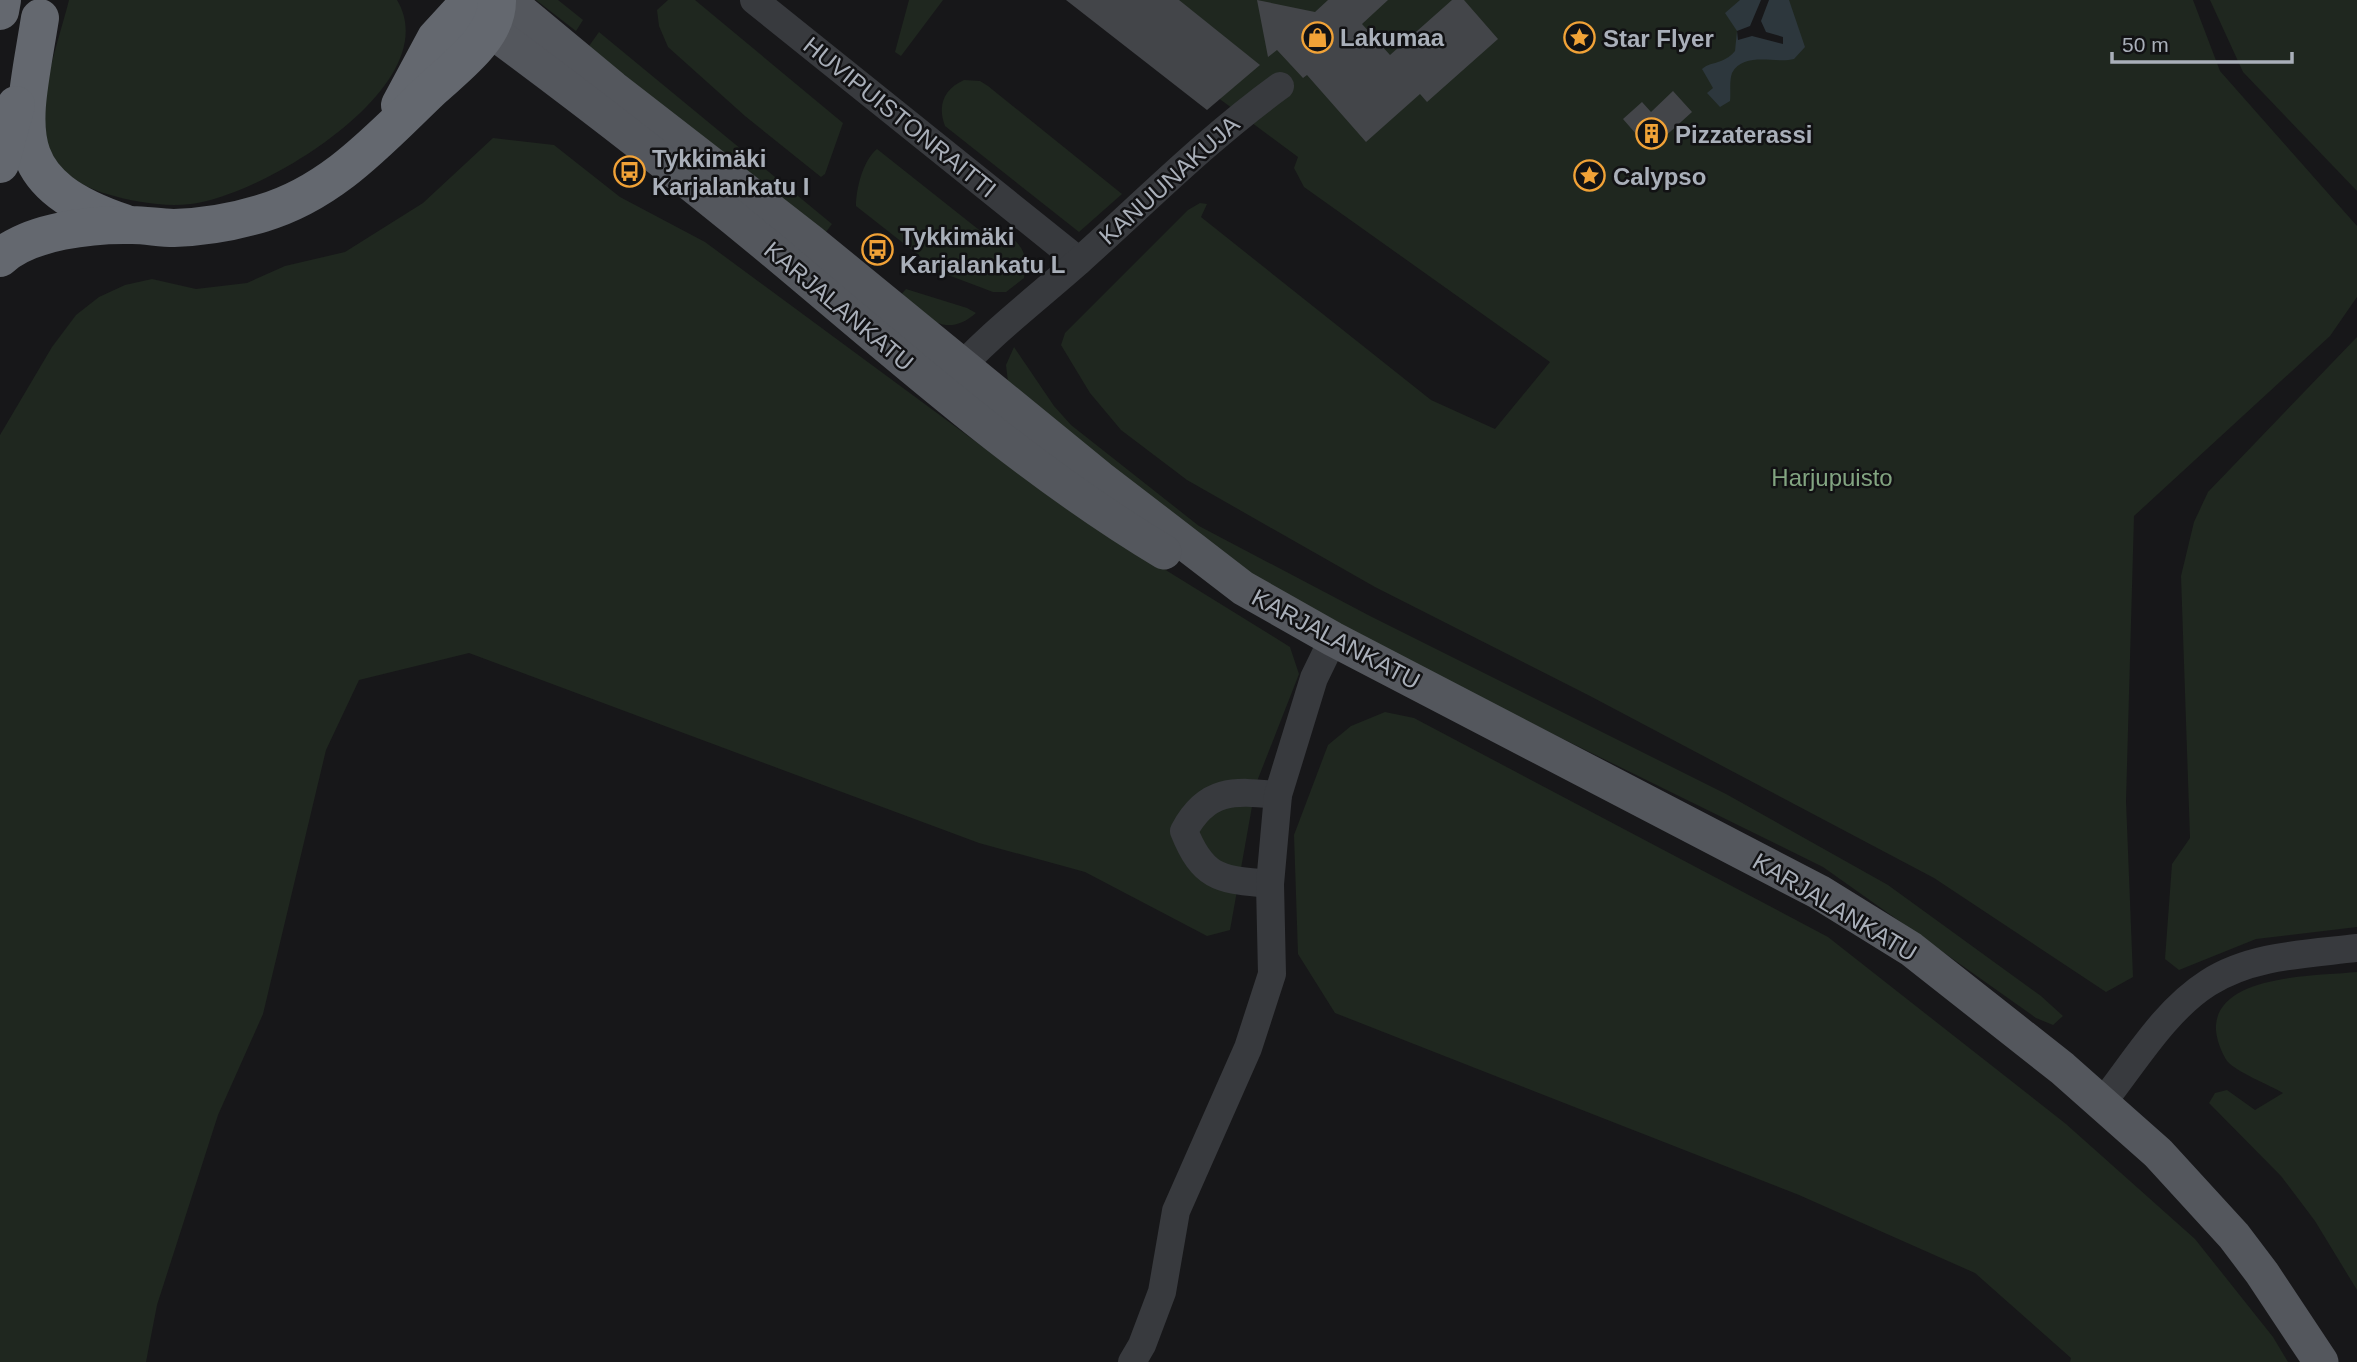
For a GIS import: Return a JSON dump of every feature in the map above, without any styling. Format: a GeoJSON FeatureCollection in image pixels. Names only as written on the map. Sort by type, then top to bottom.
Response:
{"type":"FeatureCollection","features":[{"type":"Feature","properties":{"kind":"highway"},"geometry":{"type":"LineString","coordinates":[[0,11],[2,0]]}},
{"type":"Feature","properties":{"kind":"highway"},"geometry":{"type":"LineString","coordinates":[[0,258],[24,240],[41,235],[130,225],[202,227],[266,213],[326,185],[457,66],[479,6]]}},
{"type":"Feature","properties":{"kind":"highway"},"geometry":{"type":"LineString","coordinates":[[42,9],[26,106],[28,148],[48,183],[66,198],[88,211],[130,225]]}},
{"type":"Feature","properties":{"kind":"highway"},"geometry":{"type":"LineString","coordinates":[[0,164],[42,9]]}},
{"type":"Feature","properties":{"kind":"main road","name":"KARJALANKATU"},"geometry":{"type":"LineString","coordinates":[[479,6],[762,242],[1243,589],[1333,639],[1826,895],[1911,949],[2102,1103],[2158,1153],[2203,1199],[2262,1273],[2321,1362]]}},
{"type":"Feature","properties":{"kind":"street","name":"HUVIPUISTONRAITTI"},"geometry":{"type":"LineString","coordinates":[[754,0],[1079,261]]}},
{"type":"Feature","properties":{"kind":"street","name":"KANUUNAKUJA"},"geometry":{"type":"LineString","coordinates":[[950,378],[1196,151],[1280,86]]}},
{"type":"Feature","properties":{"kind":"street"},"geometry":{"type":"LineString","coordinates":[[1132,1362],[1142,1345],[1162,1292],[1176,1211],[1248,1048],[1272,974],[1270,884],[1278,795],[1314,678],[1333,639]]}},
{"type":"Feature","properties":{"kind":"street"},"geometry":{"type":"LineString","coordinates":[[1270,884],[1220,878],[1194,855],[1184,831],[1196,808],[1235,791],[1278,795]]}},
{"type":"Feature","properties":{"kind":"street"},"geometry":{"type":"LineString","coordinates":[[2102,1103],[2164,1024],[2206,984],[2226,973],[2277,957],[2357,948]]}},
{"type":"Feature","properties":{"kind":"green space"},"geometry":{"type":"Polygon","coordinates":[[[69,0],[397,0],[406,33],[396,67],[373,100],[340,131],[301,158],[260,181],[222,196],[191,204],[159,204],[97,191],[70,175],[50,151],[43,126],[46,90],[69,0]]]}},
{"type":"Feature","properties":{"kind":"green space"},"geometry":{"type":"Polygon","coordinates":[[[536,0],[558,0],[583,20],[576,31],[536,0]]]}},
{"type":"Feature","properties":{"kind":"green space"},"geometry":{"type":"Polygon","coordinates":[[[668,0],[695,0],[843,123],[825,174],[821,177],[745,116],[668,47],[659,26],[657,10],[668,0]]]}},
{"type":"Feature","properties":{"kind":"green space"},"geometry":{"type":"Polygon","coordinates":[[[909,0],[943,0],[901,56],[895,52],[909,0]]]}},
{"type":"Feature","properties":{"kind":"green space","name":"Harjupuisto"},"geometry":{"type":"Polygon","coordinates":[[[1086,0],[2193,0],[2220,71],[2357,226],[2357,297],[2330,336],[2134,516],[2126,801],[2133,977],[2106,992],[1934,878],[1590,696],[1375,587],[1187,480],[1121,430],[1090,393],[1061,345],[1065,333],[1188,210],[1200,203],[1207,204],[1201,217],[1431,400],[1495,429],[1550,362],[1304,187],[1294,168],[1298,157],[1086,0]]]}},
{"type":"Feature","properties":{"kind":"green space"},"geometry":{"type":"Polygon","coordinates":[[[2210,0],[2357,0],[2357,191],[2243,72],[2210,0]]]}},
{"type":"Feature","properties":{"kind":"green space"},"geometry":{"type":"Polygon","coordinates":[[[599,32],[832,224],[826,232],[748,177],[589,46],[599,32]]]}},
{"type":"Feature","properties":{"kind":"green space"},"geometry":{"type":"Polygon","coordinates":[[[964,80],[980,81],[988,86],[1122,194],[1079,232],[945,126],[942,111],[944,98],[951,88],[964,80]]]}},
{"type":"Feature","properties":{"kind":"green space"},"geometry":{"type":"Polygon","coordinates":[[[493,138],[554,145],[620,197],[705,242],[1067,509],[1290,647],[1299,674],[1256,784],[1230,930],[1207,936],[1085,872],[979,843],[469,653],[359,680],[326,750],[263,1014],[218,1115],[157,1305],[146,1362],[0,1362],[0,435],[52,347],[76,315],[99,297],[125,285],[152,279],[196,289],[247,283],[285,266],[345,252],[423,203],[493,138]]]}},
{"type":"Feature","properties":{"kind":"green space"},"geometry":{"type":"Polygon","coordinates":[[[877,149],[983,233],[1004,231],[1010,236],[1023,251],[1024,278],[1006,292],[993,292],[940,272],[856,206],[861,175],[877,149]]]}},
{"type":"Feature","properties":{"kind":"green space"},"geometry":{"type":"Polygon","coordinates":[[[906,289],[976,313],[955,325],[936,322],[899,297],[906,289]]]}},
{"type":"Feature","properties":{"kind":"green space"},"geometry":{"type":"Polygon","coordinates":[[[2357,337],[2357,927],[2256,939],[2179,970],[2165,959],[2172,864],[2190,838],[2181,576],[2194,522],[2208,492],[2357,337]]]}},
{"type":"Feature","properties":{"kind":"green space"},"geometry":{"type":"Polygon","coordinates":[[[1014,347],[1054,406],[1071,425],[1199,526],[1370,616],[1726,794],[1888,885],[2041,996],[2063,1016],[2053,1025],[2036,1018],[1823,867],[1360,639],[1243,574],[1008,382],[1006,365],[1014,347]]]}},
{"type":"Feature","properties":{"kind":"green space"},"geometry":{"type":"Polygon","coordinates":[[[1385,712],[1414,718],[1828,937],[2066,1124],[2195,1239],[2273,1337],[2288,1362],[2070,1362],[2071,1358],[1975,1273],[1799,1195],[1335,1013],[1298,954],[1294,835],[1328,745],[1351,726],[1385,712]]]}},
{"type":"Feature","properties":{"kind":"green space"},"geometry":{"type":"Polygon","coordinates":[[[2357,972],[2357,1290],[2315,1221],[2281,1176],[2209,1103],[2215,1093],[2227,1090],[2255,1110],[2283,1093],[2238,1070],[2227,1061],[2217,1039],[2216,1025],[2222,1008],[2234,996],[2273,981],[2357,972]]]}},
{"type":"Feature","properties":{"kind":"shaded area"},"geometry":{"type":"Polygon","coordinates":[[[1740,0],[1789,0],[1805,47],[1794,59],[1752,60],[1737,66],[1731,76],[1730,101],[1720,107],[1707,93],[1713,88],[1702,69],[1726,59],[1735,51],[1737,31],[1725,13],[1740,0]]]}},
{"type":"Feature","properties":{"kind":"pier"},"geometry":{"type":"Polygon","coordinates":[[[1761,0],[1769,0],[1761,21],[1766,32],[1783,37],[1783,44],[1752,36],[1738,40],[1737,31],[1750,26],[1761,0]]]}},
{"type":"Feature","properties":{"kind":"building"},"geometry":{"type":"Polygon","coordinates":[[[1066,0],[1179,0],[1260,65],[1207,110],[1066,0]]]}},
{"type":"Feature","properties":{"kind":"building"},"geometry":{"type":"Polygon","coordinates":[[[1257,0],[1315,12],[1328,0],[1388,0],[1362,24],[1390,55],[1452,0],[1464,0],[1498,39],[1427,102],[1420,94],[1366,142],[1307,75],[1303,78],[1277,50],[1268,57],[1257,0]]]}},
{"type":"Feature","properties":{"kind":"building","name":"Pizzaterassi"},"geometry":{"type":"Polygon","coordinates":[[[1673,91],[1692,112],[1650,150],[1623,119],[1642,102],[1651,112],[1673,91]]]}},
{"type":"Feature","properties":{"kind":"place","name":"Lakumaa"},"geometry":{"type":"Point","coordinates":[1317,37]}},
{"type":"Feature","properties":{"kind":"place","name":"Star Flyer"},"geometry":{"type":"Point","coordinates":[1580,38]}},
{"type":"Feature","properties":{"kind":"place","name":"Pizzaterassi"},"geometry":{"type":"Point","coordinates":[1652,134]}},
{"type":"Feature","properties":{"kind":"place","name":"Tykkimäki Karjalankatu I"},"geometry":{"type":"Point","coordinates":[629,172]}},
{"type":"Feature","properties":{"kind":"place","name":"Calypso"},"geometry":{"type":"Point","coordinates":[1590,176]}},
{"type":"Feature","properties":{"kind":"place","name":"Tykkimäki Karjalankatu L"},"geometry":{"type":"Point","coordinates":[877,250]}}]}
